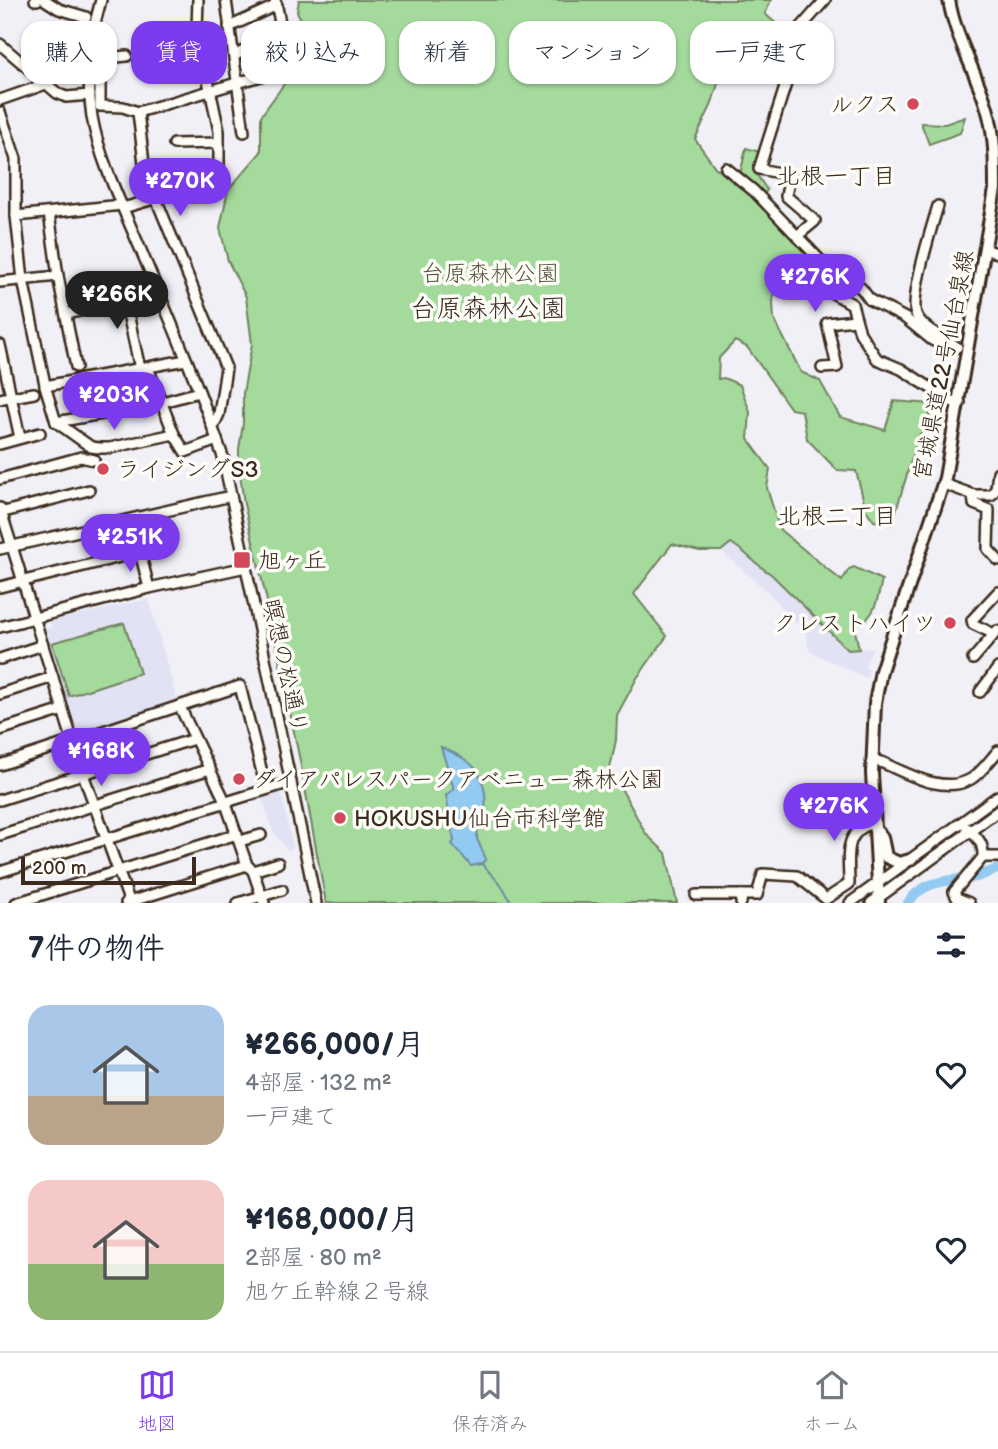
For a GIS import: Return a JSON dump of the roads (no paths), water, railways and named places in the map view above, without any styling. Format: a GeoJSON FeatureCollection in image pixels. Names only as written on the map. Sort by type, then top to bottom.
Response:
{"type":"FeatureCollection","features":[{"type":"Feature","properties":{"kind":"main road","name":"宮城県道22号仙台泉線"},"geometry":{"type":"LineString","coordinates":[[876,901],[878,883],[872,761],[874,713],[881,671],[944,484],[992,251],[995,189],[993,108],[958,30],[949,0]]}},
{"type":"Feature","properties":{"kind":"main road"},"geometry":{"type":"LineString","coordinates":[[874,825],[882,837],[886,857],[899,863],[910,860]]}},
{"type":"Feature","properties":{"kind":"street"},"geometry":{"type":"LineString","coordinates":[[45,0],[59,9],[86,17],[85,21]]}},
{"type":"Feature","properties":{"kind":"street","name":"瞑想の松通り"},"geometry":{"type":"LineString","coordinates":[[97,21],[101,0]]}},
{"type":"Feature","properties":{"kind":"street"},"geometry":{"type":"LineString","coordinates":[[16,216],[123,206],[188,189],[219,188],[219,131],[197,29],[198,0]]}},
{"type":"Feature","properties":{"kind":"street"},"geometry":{"type":"LineString","coordinates":[[226,0],[244,132]]}},
{"type":"Feature","properties":{"kind":"street"},"geometry":{"type":"LineString","coordinates":[[797,236],[815,221],[786,196],[790,175],[759,169],[797,49],[796,33],[825,0]]}},
{"type":"Feature","properties":{"kind":"street"},"geometry":{"type":"LineString","coordinates":[[229,27],[276,3],[279,21]]}},
{"type":"Feature","properties":{"kind":"street"},"geometry":{"type":"LineString","coordinates":[[0,44],[21,62]]}},
{"type":"Feature","properties":{"kind":"street"},"geometry":{"type":"LineString","coordinates":[[234,56],[241,52]]}},
{"type":"Feature","properties":{"kind":"street"},"geometry":{"type":"LineString","coordinates":[[117,56],[127,55]]}},
{"type":"Feature","properties":{"kind":"street"},"geometry":{"type":"LineString","coordinates":[[100,84],[100,106],[123,107],[138,112],[241,83]]}},
{"type":"Feature","properties":{"kind":"street"},"geometry":{"type":"LineString","coordinates":[[0,100],[46,84],[66,97],[90,96]]}},
{"type":"Feature","properties":{"kind":"street","name":"瞑想の松通り"},"geometry":{"type":"LineString","coordinates":[[90,84],[97,136],[217,440],[316,903]]}},
{"type":"Feature","properties":{"kind":"street"},"geometry":{"type":"LineString","coordinates":[[0,112],[16,159],[16,216],[23,280],[55,422],[99,449],[174,434]]}},
{"type":"Feature","properties":{"kind":"street"},"geometry":{"type":"LineString","coordinates":[[138,112],[145,172],[226,368],[219,414],[213,427]]}},
{"type":"Feature","properties":{"kind":"street"},"geometry":{"type":"LineString","coordinates":[[187,131],[187,144]]}},
{"type":"Feature","properties":{"kind":"street"},"geometry":{"type":"LineString","coordinates":[[174,144],[219,143]]}},
{"type":"Feature","properties":{"kind":"street"},"geometry":{"type":"LineString","coordinates":[[726,168],[754,191],[822,262],[834,268],[841,278],[861,288],[870,300],[905,318],[932,340],[946,346],[970,348]]}},
{"type":"Feature","properties":{"kind":"street"},"geometry":{"type":"LineString","coordinates":[[938,206],[923,254],[915,312],[921,322],[957,347]]}},
{"type":"Feature","properties":{"kind":"street"},"geometry":{"type":"LineString","coordinates":[[49,213],[76,367]]}},
{"type":"Feature","properties":{"kind":"street"},"geometry":{"type":"LineString","coordinates":[[0,282],[58,276]]}},
{"type":"Feature","properties":{"kind":"street"},"geometry":{"type":"LineString","coordinates":[[794,277],[827,290],[852,304],[860,333],[877,359],[901,369],[951,401],[960,403]]}},
{"type":"Feature","properties":{"kind":"street"},"geometry":{"type":"LineString","coordinates":[[122,286],[144,369],[185,452],[217,440]]}},
{"type":"Feature","properties":{"kind":"street"},"geometry":{"type":"LineString","coordinates":[[66,314],[104,306]]}},
{"type":"Feature","properties":{"kind":"street"},"geometry":{"type":"LineString","coordinates":[[822,368],[838,368],[827,323],[855,320]]}},
{"type":"Feature","properties":{"kind":"street"},"geometry":{"type":"LineString","coordinates":[[0,345],[6,398],[20,438]]}},
{"type":"Feature","properties":{"kind":"street"},"geometry":{"type":"LineString","coordinates":[[46,386],[186,360]]}},
{"type":"Feature","properties":{"kind":"street"},"geometry":{"type":"LineString","coordinates":[[55,422],[199,392]]}},
{"type":"Feature","properties":{"kind":"street"},"geometry":{"type":"LineString","coordinates":[[6,398],[34,393]]}},
{"type":"Feature","properties":{"kind":"street"},"geometry":{"type":"LineString","coordinates":[[0,444],[40,433]]}},
{"type":"Feature","properties":{"kind":"street"},"geometry":{"type":"LineString","coordinates":[[0,478],[81,457],[94,460]]}},
{"type":"Feature","properties":{"kind":"street"},"geometry":{"type":"LineString","coordinates":[[944,484],[973,495],[991,495],[996,489],[998,472]]}},
{"type":"Feature","properties":{"kind":"street"},"geometry":{"type":"LineString","coordinates":[[89,491],[0,511],[72,741],[129,903],[250,868],[278,863]]}},
{"type":"Feature","properties":{"kind":"street"},"geometry":{"type":"LineString","coordinates":[[973,495],[974,503],[993,511],[988,549],[998,561]]}},
{"type":"Feature","properties":{"kind":"street"},"geometry":{"type":"LineString","coordinates":[[0,550],[231,496]]}},
{"type":"Feature","properties":{"kind":"street"},"geometry":{"type":"LineString","coordinates":[[0,587],[140,552],[149,588]]}},
{"type":"Feature","properties":{"kind":"street"},"geometry":{"type":"LineString","coordinates":[[0,627],[149,588],[246,567]]}},
{"type":"Feature","properties":{"kind":"street"},"geometry":{"type":"LineString","coordinates":[[973,659],[996,632],[973,624],[972,620],[998,592]]}},
{"type":"Feature","properties":{"kind":"street"},"geometry":{"type":"LineString","coordinates":[[0,659],[43,645]]}},
{"type":"Feature","properties":{"kind":"street"},"geometry":{"type":"LineString","coordinates":[[980,692],[998,668]]}},
{"type":"Feature","properties":{"kind":"street"},"geometry":{"type":"LineString","coordinates":[[0,694],[53,677]]}},
{"type":"Feature","properties":{"kind":"street"},"geometry":{"type":"LineString","coordinates":[[0,765],[240,686],[266,789]]}},
{"type":"Feature","properties":{"kind":"street"},"geometry":{"type":"LineString","coordinates":[[180,707],[225,801],[263,899]]}},
{"type":"Feature","properties":{"kind":"street"},"geometry":{"type":"LineString","coordinates":[[0,730],[63,710]]}},
{"type":"Feature","properties":{"kind":"street"},"geometry":{"type":"LineString","coordinates":[[0,800],[194,739]]}},
{"type":"Feature","properties":{"kind":"street"},"geometry":{"type":"LineString","coordinates":[[872,761],[943,785],[971,779],[998,751]]}},
{"type":"Feature","properties":{"kind":"street"},"geometry":{"type":"LineString","coordinates":[[0,835],[210,769]]}},
{"type":"Feature","properties":{"kind":"street"},"geometry":{"type":"LineString","coordinates":[[0,872],[291,782]]}},
{"type":"Feature","properties":{"kind":"street"},"geometry":{"type":"LineString","coordinates":[[850,903],[998,796]]}},
{"type":"Feature","properties":{"kind":"street"},"geometry":{"type":"LineString","coordinates":[[876,901],[998,811]]}},
{"type":"Feature","properties":{"kind":"street"},"geometry":{"type":"LineString","coordinates":[[962,822],[981,841],[983,858]]}},
{"type":"Feature","properties":{"kind":"street"},"geometry":{"type":"LineString","coordinates":[[696,895],[714,899],[742,899],[757,895],[763,874],[797,876],[825,899],[849,884],[849,847],[852,836],[864,825],[874,825]]}},
{"type":"Feature","properties":{"kind":"street"},"geometry":{"type":"LineString","coordinates":[[16,903],[239,837],[261,835]]}},
{"type":"Feature","properties":{"kind":"street"},"geometry":{"type":"LineString","coordinates":[[950,903],[956,889],[983,858],[998,857]]}},
{"type":"Feature","properties":{"kind":"street"},"geometry":{"type":"LineString","coordinates":[[956,889],[957,898],[969,903]]}},
{"type":"Feature","properties":{"kind":"street"},"geometry":{"type":"LineString","coordinates":[[238,903],[263,899],[282,890]]}},
{"type":"Feature","properties":{"kind":"water"},"geometry":{"type":"Polygon","coordinates":[[[441,747],[466,760],[481,778],[485,806],[478,824],[477,839],[486,859],[481,864],[471,866],[452,844],[454,841],[446,795],[454,789],[441,747]]]}},
{"type":"Feature","properties":{"kind":"waterway"},"geometry":{"type":"LineString","coordinates":[[481,863],[502,886],[512,903]]}},
{"type":"Feature","properties":{"kind":"waterway"},"geometry":{"type":"LineString","coordinates":[[908,903],[921,889],[930,885],[976,877],[998,869]]}},
{"type":"Feature","properties":{"kind":"place","name":"ルクス"},"geometry":{"type":"Point","coordinates":[913,104]}},
{"type":"Feature","properties":{"kind":"place","name":"ライジングS3"},"geometry":{"type":"Point","coordinates":[103,469]}},
{"type":"Feature","properties":{"kind":"place","name":"旭ヶ丘"},"geometry":{"type":"Point","coordinates":[242,560]}},
{"type":"Feature","properties":{"kind":"place","name":"クレストハイツ"},"geometry":{"type":"Point","coordinates":[950,623]}},
{"type":"Feature","properties":{"kind":"place","name":"ダイアパレスパークアベニュー森林公園"},"geometry":{"type":"Point","coordinates":[239,779]}},
{"type":"Feature","properties":{"kind":"place","name":"HOKUSHU仙台市科学館"},"geometry":{"type":"Point","coordinates":[340,818]}},
{"type":"Feature","properties":{"kind":"district","name":"北根一丁目"},"geometry":{"type":"Point","coordinates":[836,176]}},
{"type":"Feature","properties":{"kind":"district","name":"台原森林公園"},"geometry":{"type":"Point","coordinates":[488,308]}},
{"type":"Feature","properties":{"kind":"district","name":"北根二丁目"},"geometry":{"type":"Point","coordinates":[837,516]}}]}
